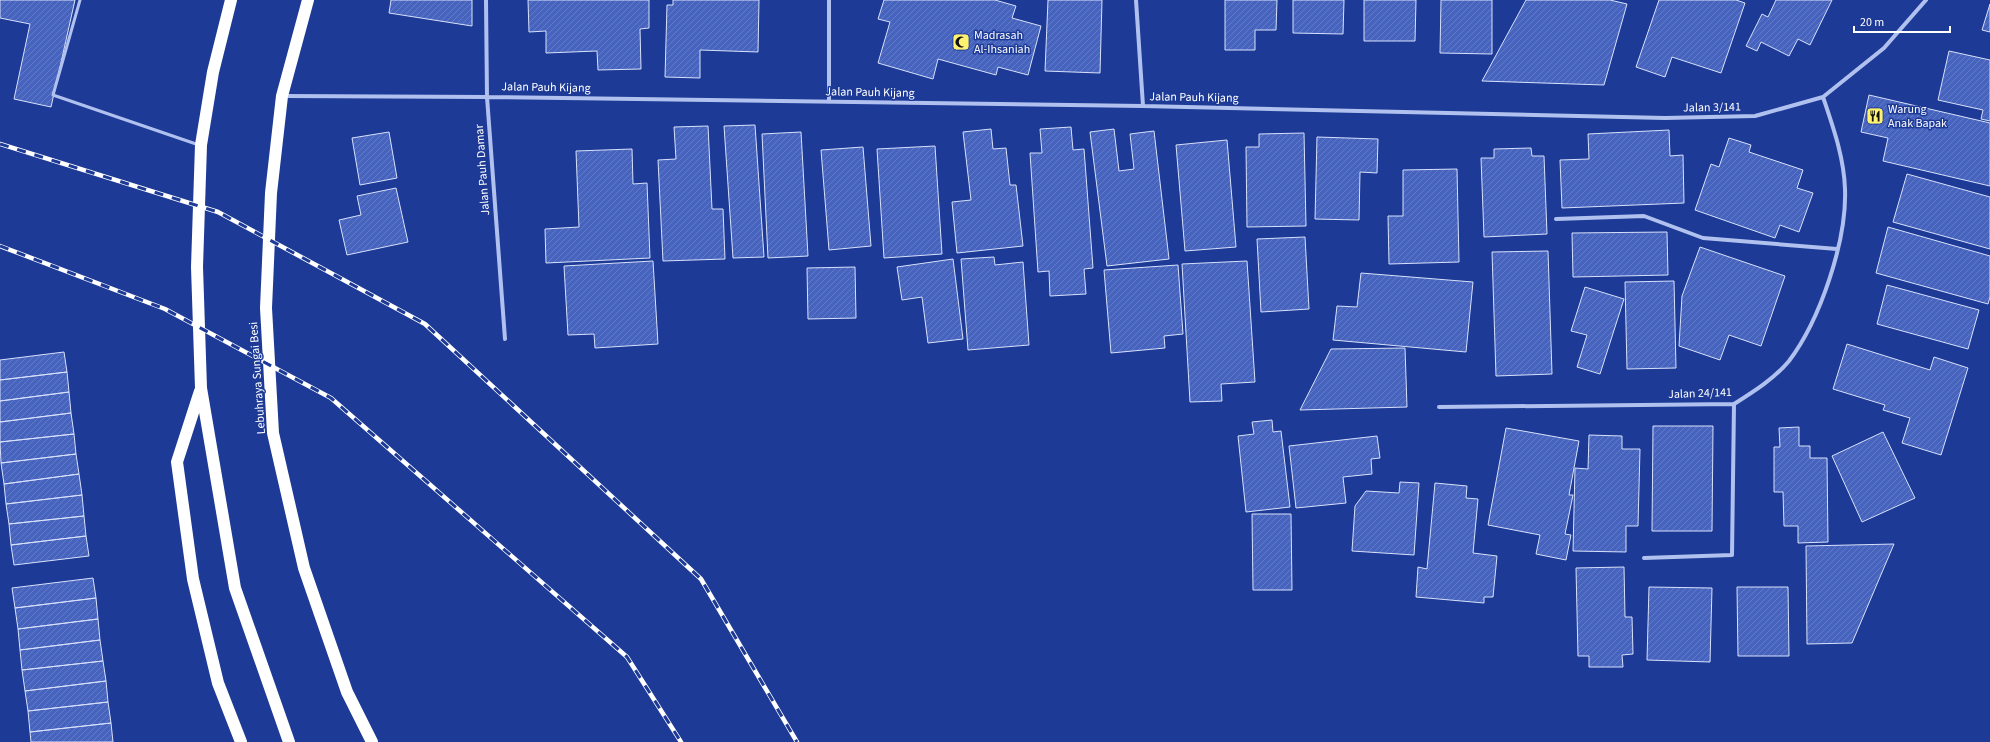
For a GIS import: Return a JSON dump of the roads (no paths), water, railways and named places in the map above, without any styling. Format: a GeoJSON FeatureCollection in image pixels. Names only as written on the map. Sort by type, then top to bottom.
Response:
{"type":"FeatureCollection","features":[{"type":"Feature","properties":{"kind":"highway"},"geometry":{"type":"LineString","coordinates":[[231,0],[213,72],[201,145],[197,267],[201,388],[235,588],[289,742]]}},
{"type":"Feature","properties":{"kind":"highway","name":"Lebuhraya Sungai Besi"},"geometry":{"type":"LineString","coordinates":[[308,0],[282,96],[270,193],[266,308],[274,433],[304,568],[348,692],[372,742]]}},
{"type":"Feature","properties":{"kind":"highway"},"geometry":{"type":"LineString","coordinates":[[201,388],[177,462],[195,586],[218,683],[241,742]]}},
{"type":"Feature","properties":{"kind":"street","name":"Jalan Pauh Damar"},"geometry":{"type":"LineString","coordinates":[[486,0],[487,97],[505,339]]}},
{"type":"Feature","properties":{"kind":"street"},"geometry":{"type":"LineString","coordinates":[[829,0],[829,102]]}},
{"type":"Feature","properties":{"kind":"street"},"geometry":{"type":"LineString","coordinates":[[1136,0],[1143,106]]}},
{"type":"Feature","properties":{"kind":"street","name":"Jalan 3/141"},"geometry":{"type":"LineString","coordinates":[[1457,113],[1665,118],[1755,116],[1823,97],[1884,48],[1926,0]]}},
{"type":"Feature","properties":{"kind":"street","name":"Jalan Pauh Kijang"},"geometry":{"type":"LineString","coordinates":[[282,96],[487,97],[1143,106],[1457,113]]}},
{"type":"Feature","properties":{"kind":"street","name":"Jalan 24/141"},"geometry":{"type":"LineString","coordinates":[[1439,407],[1734,404],[1762,386],[1788,361],[1808,330],[1827,287],[1841,235],[1845,189],[1838,145],[1823,97]]}},
{"type":"Feature","properties":{"kind":"street"},"geometry":{"type":"LineString","coordinates":[[1556,219],[1644,216],[1703,238],[1837,249]]}},
{"type":"Feature","properties":{"kind":"street"},"geometry":{"type":"LineString","coordinates":[[1644,558],[1732,555],[1734,404]]}},
{"type":"Feature","properties":{"kind":"lane"},"geometry":{"type":"LineString","coordinates":[[80,0],[53,96],[201,145]]}},
{"type":"Feature","properties":{"kind":"railway"},"geometry":{"type":"LineString","coordinates":[[0,144],[218,212],[425,324],[701,579],[797,742]]}},
{"type":"Feature","properties":{"kind":"railway"},"geometry":{"type":"LineString","coordinates":[[0,246],[165,309],[331,398],[627,657],[681,742]]}},
{"type":"Feature","properties":{"kind":"place","name":"Madrasah Al-Ihsaniah"},"geometry":{"type":"Point","coordinates":[961,42]}},
{"type":"Feature","properties":{"kind":"place","name":"Warung Anak Bapak"},"geometry":{"type":"Point","coordinates":[1875,116]}}]}
